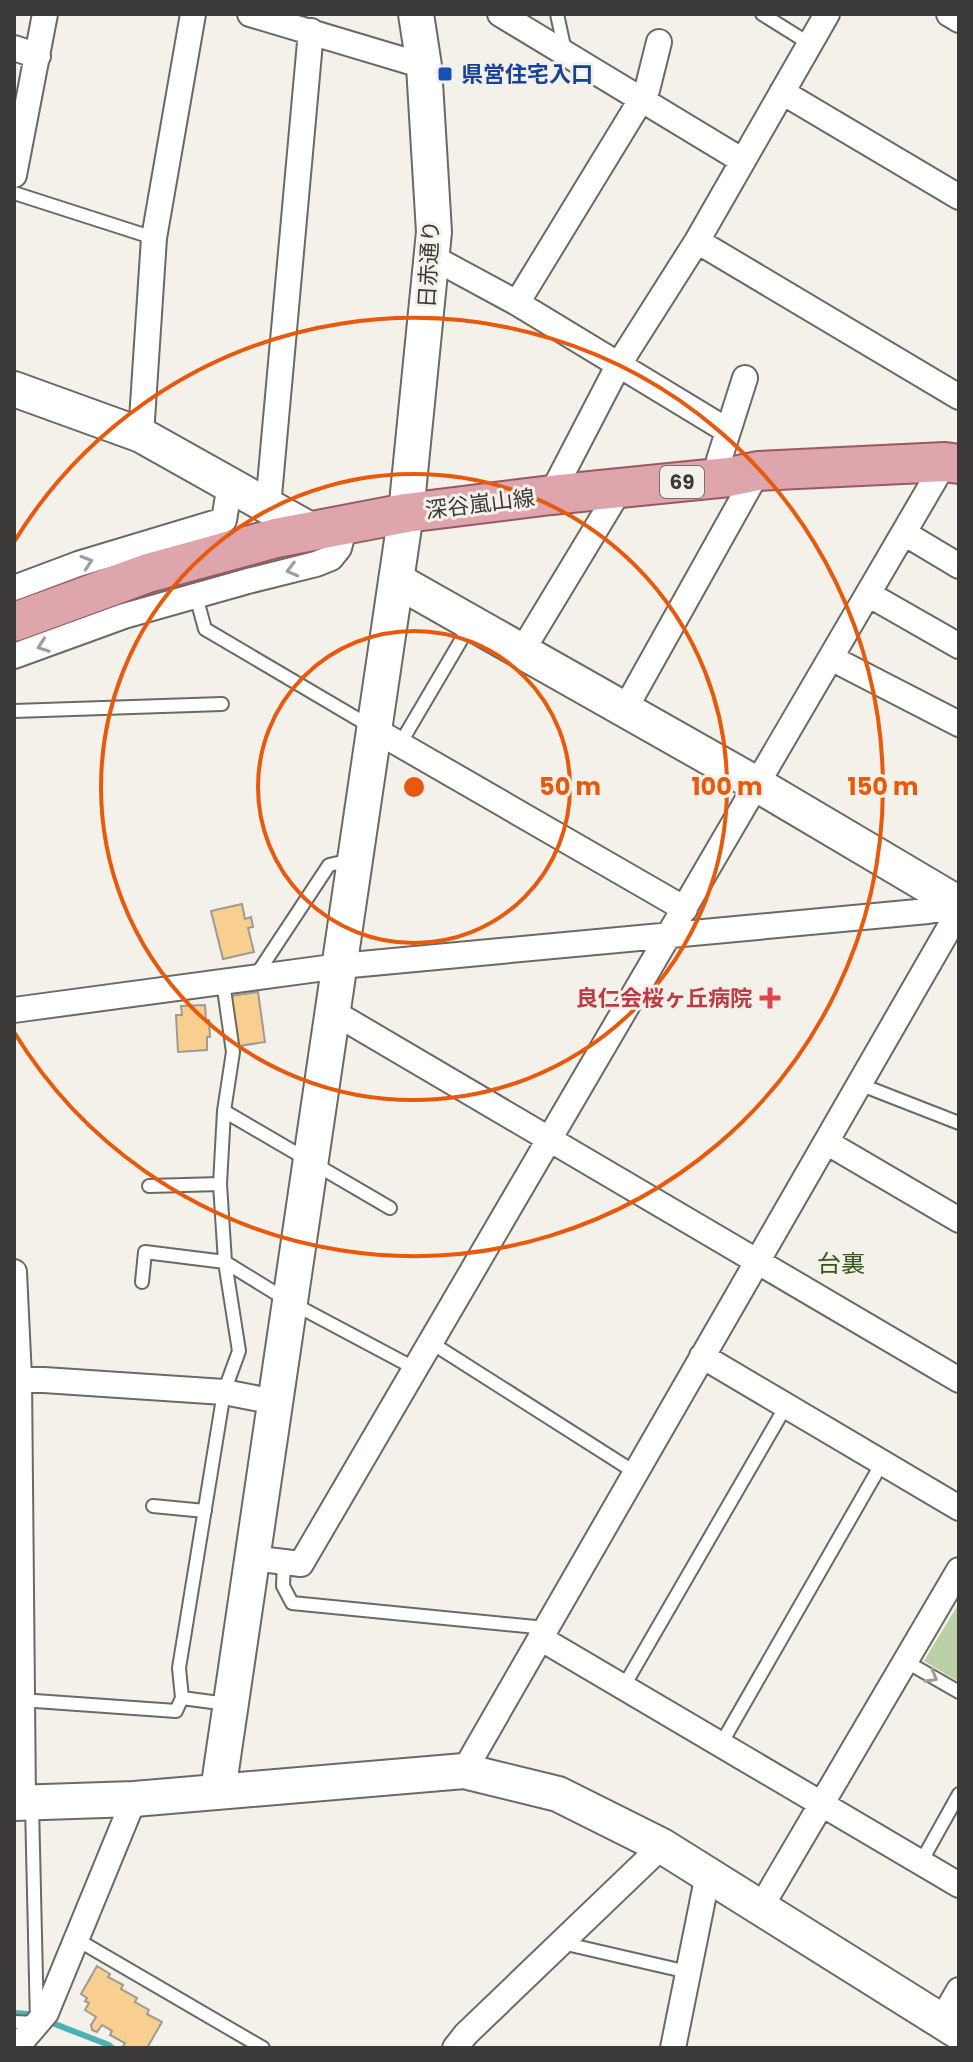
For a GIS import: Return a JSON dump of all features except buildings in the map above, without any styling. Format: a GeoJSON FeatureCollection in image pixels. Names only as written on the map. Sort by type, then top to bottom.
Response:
{"type":"FeatureCollection","features":[{"type":"Feature","properties":{"kind":"main road","name":"深谷嵐山線"},"geometry":{"type":"LineString","coordinates":[[14,622],[148,573],[276,538],[406,513],[744,474],[956,459]]}},
{"type":"Feature","properties":{"kind":"street"},"geometry":{"type":"LineString","coordinates":[[14,175],[45,14]]}},
{"type":"Feature","properties":{"kind":"street"},"geometry":{"type":"LineString","coordinates":[[141,435],[154,238],[193,14]]}},
{"type":"Feature","properties":{"kind":"street"},"geometry":{"type":"LineString","coordinates":[[250,14],[424,66]]}},
{"type":"Feature","properties":{"kind":"street","name":"日赤通り"},"geometry":{"type":"LineString","coordinates":[[218,1791],[231,1705],[268,1560],[275,1402],[356,859],[388,737],[396,580],[406,513],[434,232],[424,66],[416,14]]}},
{"type":"Feature","properties":{"kind":"street"},"geometry":{"type":"LineString","coordinates":[[551,495],[619,364],[697,241],[827,14]]}},
{"type":"Feature","properties":{"kind":"street"},"geometry":{"type":"LineString","coordinates":[[949,14],[959,20]]}},
{"type":"Feature","properties":{"kind":"street"},"geometry":{"type":"LineString","coordinates":[[504,15],[743,161]]}},
{"type":"Feature","properties":{"kind":"street"},"geometry":{"type":"LineString","coordinates":[[268,507],[311,31]]}},
{"type":"Feature","properties":{"kind":"street"},"geometry":{"type":"LineString","coordinates":[[517,303],[647,90],[659,42]]}},
{"type":"Feature","properties":{"kind":"street"},"geometry":{"type":"LineString","coordinates":[[14,48],[38,56]]}},
{"type":"Feature","properties":{"kind":"street"},"geometry":{"type":"LineString","coordinates":[[782,92],[959,197]]}},
{"type":"Feature","properties":{"kind":"street"},"geometry":{"type":"LineString","coordinates":[[697,241],[959,397]]}},
{"type":"Feature","properties":{"kind":"street"},"geometry":{"type":"LineString","coordinates":[[432,257],[517,303],[728,431]]}},
{"type":"Feature","properties":{"kind":"street"},"geometry":{"type":"LineString","coordinates":[[625,709],[744,474],[719,460],[745,378]]}},
{"type":"Feature","properties":{"kind":"street"},"geometry":{"type":"LineString","coordinates":[[14,389],[141,435],[268,507],[328,528],[339,548],[331,558],[316,564],[124,616],[14,656]]}},
{"type":"Feature","properties":{"kind":"street"},"geometry":{"type":"LineString","coordinates":[[268,1560],[301,1564],[904,533],[956,459]]}},
{"type":"Feature","properties":{"kind":"street"},"geometry":{"type":"LineString","coordinates":[[14,588],[78,564],[224,520],[230,484]]}},
{"type":"Feature","properties":{"kind":"street"},"geometry":{"type":"LineString","coordinates":[[522,651],[620,489]]}},
{"type":"Feature","properties":{"kind":"street"},"geometry":{"type":"LineString","coordinates":[[904,533],[959,566]]}},
{"type":"Feature","properties":{"kind":"street"},"geometry":{"type":"LineString","coordinates":[[396,580],[758,785],[959,907]]}},
{"type":"Feature","properties":{"kind":"street"},"geometry":{"type":"LineString","coordinates":[[868,594],[959,646]]}},
{"type":"Feature","properties":{"kind":"street"},"geometry":{"type":"LineString","coordinates":[[831,658],[959,724]]}},
{"type":"Feature","properties":{"kind":"street"},"geometry":{"type":"LineString","coordinates":[[388,737],[685,909]]}},
{"type":"Feature","properties":{"kind":"street"},"geometry":{"type":"LineString","coordinates":[[14,1010],[340,966],[959,907]]}},
{"type":"Feature","properties":{"kind":"street"},"geometry":{"type":"LineString","coordinates":[[464,1771],[959,907]]}},
{"type":"Feature","properties":{"kind":"street"},"geometry":{"type":"LineString","coordinates":[[333,1012],[959,1380]]}},
{"type":"Feature","properties":{"kind":"street"},"geometry":{"type":"LineString","coordinates":[[826,1142],[959,1220]]}},
{"type":"Feature","properties":{"kind":"street"},"geometry":{"type":"LineString","coordinates":[[14,1272],[18,1700],[23,1802],[134,1799],[464,1771],[558,1794],[662,1846],[950,2027],[959,1990]]}},
{"type":"Feature","properties":{"kind":"street"},"geometry":{"type":"LineString","coordinates":[[702,1356],[959,1508]]}},
{"type":"Feature","properties":{"kind":"street"},"geometry":{"type":"LineString","coordinates":[[16,1378],[224,1392],[275,1402]]}},
{"type":"Feature","properties":{"kind":"street"},"geometry":{"type":"LineString","coordinates":[[761,1907],[959,1570]]}},
{"type":"Feature","properties":{"kind":"street"},"geometry":{"type":"LineString","coordinates":[[543,1633],[624,1686],[959,1885]]}},
{"type":"Feature","properties":{"kind":"street"},"geometry":{"type":"LineString","coordinates":[[16,2048],[25,2023],[46,2013],[134,1799]]}},
{"type":"Feature","properties":{"kind":"street"},"geometry":{"type":"LineString","coordinates":[[455,2048],[662,1846]]}},
{"type":"Feature","properties":{"kind":"street"},"geometry":{"type":"LineString","coordinates":[[673,2048],[708,1874]]}},
{"type":"Feature","properties":{"kind":"lane"},"geometry":{"type":"LineString","coordinates":[[557,14],[566,54]]}},
{"type":"Feature","properties":{"kind":"lane"},"geometry":{"type":"LineString","coordinates":[[762,14],[810,44]]}},
{"type":"Feature","properties":{"kind":"lane"},"geometry":{"type":"LineString","coordinates":[[14,193],[154,238]]}},
{"type":"Feature","properties":{"kind":"lane"},"geometry":{"type":"LineString","coordinates":[[196,596],[205,629],[388,737],[471,622]]}},
{"type":"Feature","properties":{"kind":"lane"},"geometry":{"type":"LineString","coordinates":[[14,711],[222,704]]}},
{"type":"Feature","properties":{"kind":"lane"},"geometry":{"type":"LineString","coordinates":[[255,977],[329,865],[356,859]]}},
{"type":"Feature","properties":{"kind":"lane"},"geometry":{"type":"LineString","coordinates":[[18,1700],[176,1711],[182,1698],[179,1668],[224,1392],[239,1351],[225,1262],[220,1184],[224,1111],[233,1052],[223,982]]}},
{"type":"Feature","properties":{"kind":"lane"},"geometry":{"type":"LineString","coordinates":[[859,1084],[959,1123]]}},
{"type":"Feature","properties":{"kind":"lane"},"geometry":{"type":"LineString","coordinates":[[224,1111],[390,1208]]}},
{"type":"Feature","properties":{"kind":"lane"},"geometry":{"type":"LineString","coordinates":[[149,1186],[220,1184]]}},
{"type":"Feature","properties":{"kind":"lane"},"geometry":{"type":"LineString","coordinates":[[142,1282],[145,1252],[225,1262],[290,1302],[414,1368]]}},
{"type":"Feature","properties":{"kind":"lane"},"geometry":{"type":"LineString","coordinates":[[430,1342],[636,1473]]}},
{"type":"Feature","properties":{"kind":"lane"},"geometry":{"type":"LineString","coordinates":[[624,1686],[786,1406]]}},
{"type":"Feature","properties":{"kind":"lane"},"geometry":{"type":"LineString","coordinates":[[721,1744],[882,1463]]}},
{"type":"Feature","properties":{"kind":"lane"},"geometry":{"type":"LineString","coordinates":[[153,1506],[205,1511]]}},
{"type":"Feature","properties":{"kind":"lane"},"geometry":{"type":"LineString","coordinates":[[268,1560],[292,1603],[543,1633]]}},
{"type":"Feature","properties":{"kind":"lane"},"geometry":{"type":"LineString","coordinates":[[905,1661],[959,1692]]}},
{"type":"Feature","properties":{"kind":"lane"},"geometry":{"type":"LineString","coordinates":[[182,1698],[231,1705]]}},
{"type":"Feature","properties":{"kind":"lane"},"geometry":{"type":"LineString","coordinates":[[921,1862],[959,1794]]}},
{"type":"Feature","properties":{"kind":"lane"},"geometry":{"type":"LineString","coordinates":[[23,1802],[25,2023]]}},
{"type":"Feature","properties":{"kind":"lane"},"geometry":{"type":"LineString","coordinates":[[76,1939],[263,2048]]}},
{"type":"Feature","properties":{"kind":"lane"},"geometry":{"type":"LineString","coordinates":[[561,1943],[688,1972]]}},
{"type":"Feature","properties":{"kind":"green space"},"geometry":{"type":"Polygon","coordinates":[[[959,1603],[959,1682],[924,1661],[959,1603]]]}},
{"type":"Feature","properties":{"kind":"waterway"},"geometry":{"type":"LineString","coordinates":[[14,2013],[28,2014]]}},
{"type":"Feature","properties":{"kind":"waterway"},"geometry":{"type":"LineString","coordinates":[[47,2021],[112,2048]]}},
{"type":"Feature","properties":{"kind":"place","name":"県営住宅入口"},"geometry":{"type":"Point","coordinates":[445,74]}},
{"type":"Feature","properties":{"kind":"place","name":"良仁会桜ヶ丘病院"},"geometry":{"type":"Point","coordinates":[770,998]}},
{"type":"Feature","properties":{"kind":"district","name":"台裏"},"geometry":{"type":"Point","coordinates":[841,1263]}}]}
